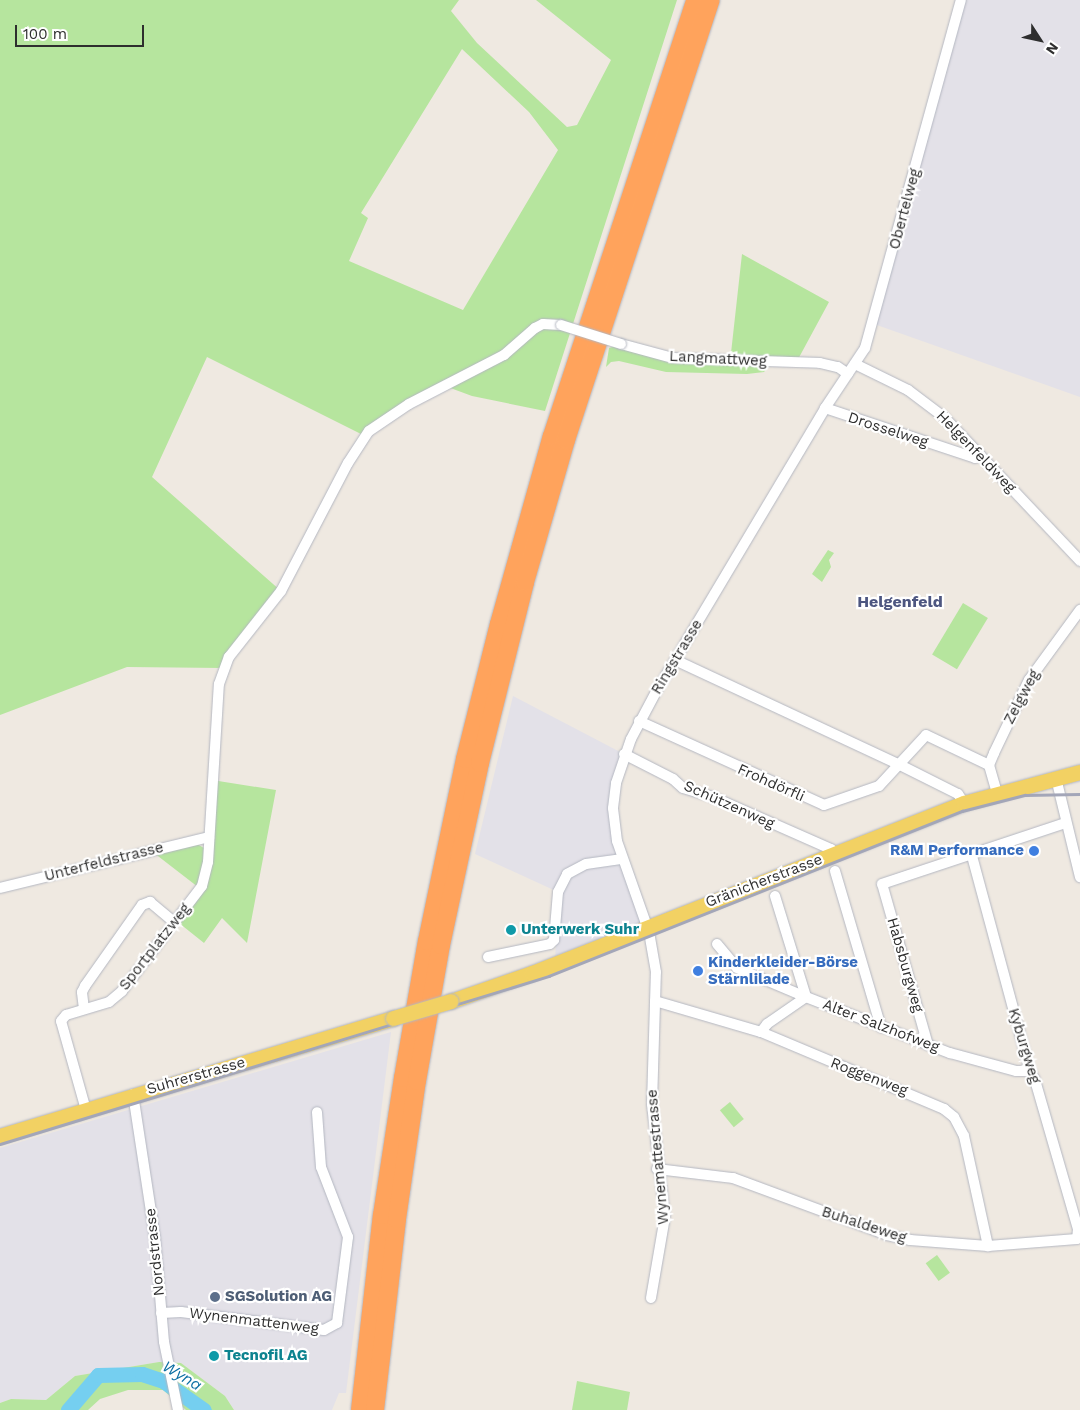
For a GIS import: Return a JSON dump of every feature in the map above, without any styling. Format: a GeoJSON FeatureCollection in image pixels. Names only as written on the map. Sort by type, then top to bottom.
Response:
{"type":"FeatureCollection","features":[{"type":"Feature","properties":{"kind":"highway"},"geometry":{"type":"LineString","coordinates":[[360,1410],[382,1215],[403,1078],[434,904],[472,732],[511,577],[560,408],[695,0]]}},
{"type":"Feature","properties":{"kind":"highway"},"geometry":{"type":"LineString","coordinates":[[375,1410],[397,1219],[416,1091],[441,945],[484,745],[526,582],[569,431],[711,0]]}},
{"type":"Feature","properties":{"kind":"main road","name":"Gränicherstrasse"},"geometry":{"type":"LineString","coordinates":[[451,1001],[532,973],[648,925],[964,803],[1080,772]]}},
{"type":"Feature","properties":{"kind":"main road","name":"Suhrerstrasse"},"geometry":{"type":"LineString","coordinates":[[0,1136],[133,1094],[451,1001]]}},
{"type":"Feature","properties":{"kind":"street","name":"Obertelweg"},"geometry":{"type":"LineString","coordinates":[[825,408],[855,364],[873,328],[961,0]]}},
{"type":"Feature","properties":{"kind":"street","name":"Sportplatzweg"},"geometry":{"type":"LineString","coordinates":[[86,1110],[61,1021],[66,1015],[109,1002],[122,991],[202,886],[209,837],[219,684],[223,668],[282,589],[360,442],[392,414],[504,355],[535,328],[543,324],[561,325]]}},
{"type":"Feature","properties":{"kind":"street","name":"Langmattweg"},"geometry":{"type":"LineString","coordinates":[[561,325],[673,358],[820,363],[838,367],[848,374]]}},
{"type":"Feature","properties":{"kind":"street","name":"Helgenfeldweg"},"geometry":{"type":"LineString","coordinates":[[855,364],[925,402],[980,455],[1080,561]]}},
{"type":"Feature","properties":{"kind":"street","name":"Drosselweg"},"geometry":{"type":"LineString","coordinates":[[825,408],[975,458],[980,455]]}},
{"type":"Feature","properties":{"kind":"street","name":"Ringstrasse"},"geometry":{"type":"LineString","coordinates":[[648,925],[621,859],[613,808],[616,783],[624,754],[639,721],[825,408]]}},
{"type":"Feature","properties":{"kind":"street","name":"Zelgweg"},"geometry":{"type":"LineString","coordinates":[[989,765],[1029,680],[1080,610]]}},
{"type":"Feature","properties":{"kind":"street"},"geometry":{"type":"LineString","coordinates":[[675,660],[900,765],[958,794],[964,803]]}},
{"type":"Feature","properties":{"kind":"street","name":"Frohdörfli"},"geometry":{"type":"LineString","coordinates":[[639,721],[824,805],[879,786],[926,735],[989,765]]}},
{"type":"Feature","properties":{"kind":"street","name":"Schützenweg"},"geometry":{"type":"LineString","coordinates":[[624,754],[673,779],[684,788],[713,798],[830,850],[834,854]]}},
{"type":"Feature","properties":{"kind":"street"},"geometry":{"type":"LineString","coordinates":[[989,765],[997,793]]}},
{"type":"Feature","properties":{"kind":"street"},"geometry":{"type":"LineString","coordinates":[[1056,778],[1065,824],[1080,877]]}},
{"type":"Feature","properties":{"kind":"street"},"geometry":{"type":"LineString","coordinates":[[970,853],[1065,824]]}},
{"type":"Feature","properties":{"kind":"street","name":"Unterfeldstrasse"},"geometry":{"type":"LineString","coordinates":[[0,888],[209,837]]}},
{"type":"Feature","properties":{"kind":"street","name":"Habsburgweg"},"geometry":{"type":"LineString","coordinates":[[928,1045],[882,884],[970,853]]}},
{"type":"Feature","properties":{"kind":"street","name":"Kyburgweg"},"geometry":{"type":"LineString","coordinates":[[970,853],[1030,1071],[1036,1080],[1078,1229],[1076,1239]]}},
{"type":"Feature","properties":{"kind":"street"},"geometry":{"type":"LineString","coordinates":[[488,957],[550,944],[554,940],[558,892],[567,874],[586,864],[621,859]]}},
{"type":"Feature","properties":{"kind":"street"},"geometry":{"type":"LineString","coordinates":[[835,871],[881,1027]]}},
{"type":"Feature","properties":{"kind":"street"},"geometry":{"type":"LineString","coordinates":[[761,1032],[806,997],[775,896]]}},
{"type":"Feature","properties":{"kind":"street"},"geometry":{"type":"LineString","coordinates":[[84,1009],[82,992],[85,986],[142,905],[150,902],[174,922]]}},
{"type":"Feature","properties":{"kind":"street","name":"Wynemattestrasse"},"geometry":{"type":"LineString","coordinates":[[648,925],[656,972],[652,1104],[657,1169],[666,1217],[651,1298]]}},
{"type":"Feature","properties":{"kind":"street","name":"Alter Salzhofweg"},"geometry":{"type":"LineString","coordinates":[[717,944],[737,968],[806,997],[928,1045],[1016,1071],[1030,1071]]}},
{"type":"Feature","properties":{"kind":"street","name":"Roggenweg"},"geometry":{"type":"LineString","coordinates":[[655,1001],[761,1032],[934,1103],[954,1117],[968,1148],[988,1246]]}},
{"type":"Feature","properties":{"kind":"street","name":"Nordstrasse"},"geometry":{"type":"LineString","coordinates":[[133,1094],[154,1237],[161,1313],[178,1410]]}},
{"type":"Feature","properties":{"kind":"street","name":"Wynenmattenweg"},"geometry":{"type":"LineString","coordinates":[[161,1313],[181,1312],[324,1330],[337,1323],[348,1237],[322,1167],[317,1112]]}},
{"type":"Feature","properties":{"kind":"street","name":"Buhaldeweg"},"geometry":{"type":"LineString","coordinates":[[657,1169],[733,1178],[887,1235],[941,1245],[988,1246],[1076,1239]]}},
{"type":"Feature","properties":{"kind":"shaded area"},"geometry":{"type":"Polygon","coordinates":[[[961,0],[1080,0],[1080,397],[874,324],[961,0]]]}},
{"type":"Feature","properties":{"kind":"shaded area"},"geometry":{"type":"Polygon","coordinates":[[[513,696],[624,754],[613,821],[647,925],[555,964],[558,892],[475,854],[513,696]]]}},
{"type":"Feature","properties":{"kind":"shaded area"},"geometry":{"type":"Polygon","coordinates":[[[391,1032],[346,1393],[339,1393],[332,1410],[234,1410],[225,1396],[181,1363],[159,1362],[75,1376],[46,1400],[11,1399],[0,1403],[0,1148],[391,1032]]]}},
{"type":"Feature","properties":{"kind":"green space"},"geometry":{"type":"Polygon","coordinates":[[[0,0],[459,0],[451,11],[477,43],[567,127],[577,125],[611,60],[536,0],[677,0],[545,411],[472,396],[445,386],[365,436],[207,357],[152,477],[281,591],[223,668],[127,667],[0,715],[0,0]],[[462,49],[361,213],[368,218],[349,261],[463,310],[558,150],[529,112],[462,49]]]}},
{"type":"Feature","properties":{"kind":"green space"},"geometry":{"type":"Polygon","coordinates":[[[742,254],[829,302],[796,363],[771,363],[764,372],[747,374],[666,372],[619,361],[611,362],[606,367],[609,348],[621,344],[649,353],[730,362],[742,254]]]}},
{"type":"Feature","properties":{"kind":"green space"},"geometry":{"type":"Polygon","coordinates":[[[828,550],[834,553],[829,560],[831,567],[822,582],[812,574],[828,550]]]}},
{"type":"Feature","properties":{"kind":"green space"},"geometry":{"type":"Polygon","coordinates":[[[963,603],[988,618],[957,669],[932,654],[963,603]]]}},
{"type":"Feature","properties":{"kind":"green space"},"geometry":{"type":"Polygon","coordinates":[[[212,780],[276,790],[247,943],[222,918],[204,943],[179,923],[202,891],[212,780]]]}},
{"type":"Feature","properties":{"kind":"green space"},"geometry":{"type":"Polygon","coordinates":[[[197,844],[204,848],[205,855],[198,887],[154,853],[197,844]]]}},
{"type":"Feature","properties":{"kind":"green space"},"geometry":{"type":"Polygon","coordinates":[[[730,1102],[744,1119],[734,1127],[720,1110],[730,1102]]]}},
{"type":"Feature","properties":{"kind":"green space"},"geometry":{"type":"Polygon","coordinates":[[[937,1255],[950,1273],[939,1281],[926,1263],[937,1255]]]}},
{"type":"Feature","properties":{"kind":"green space"},"geometry":{"type":"Polygon","coordinates":[[[159,1362],[181,1363],[225,1396],[234,1410],[186,1410],[163,1390],[128,1390],[100,1399],[88,1410],[0,1410],[0,1403],[11,1399],[46,1400],[75,1376],[159,1362]]]}},
{"type":"Feature","properties":{"kind":"green space"},"geometry":{"type":"Polygon","coordinates":[[[577,1381],[630,1392],[627,1410],[572,1410],[577,1381]]]}},
{"type":"Feature","properties":{"kind":"waterway","name":"Wyna"},"geometry":{"type":"LineString","coordinates":[[68,1410],[98,1375],[142,1374],[163,1381],[204,1410]]}},
{"type":"Feature","properties":{"kind":"railway"},"geometry":{"type":"LineString","coordinates":[[0,1144],[549,976],[962,811],[1025,795],[1080,794]]}},
{"type":"Feature","properties":{"kind":"place","name":"R&M Performance"},"geometry":{"type":"Point","coordinates":[1034,851]}},
{"type":"Feature","properties":{"kind":"place","name":"Unterwerk Suhr"},"geometry":{"type":"Point","coordinates":[511,930]}},
{"type":"Feature","properties":{"kind":"place","name":"Kinderkleider-Börse Stärnlilade"},"geometry":{"type":"Point","coordinates":[698,971]}},
{"type":"Feature","properties":{"kind":"place","name":"SGSolution AG"},"geometry":{"type":"Point","coordinates":[215,1297]}},
{"type":"Feature","properties":{"kind":"place","name":"Tecnofil AG"},"geometry":{"type":"Point","coordinates":[214,1356]}},
{"type":"Feature","properties":{"kind":"district","name":"Helgenfeld"},"geometry":{"type":"Point","coordinates":[900,602]}}]}
